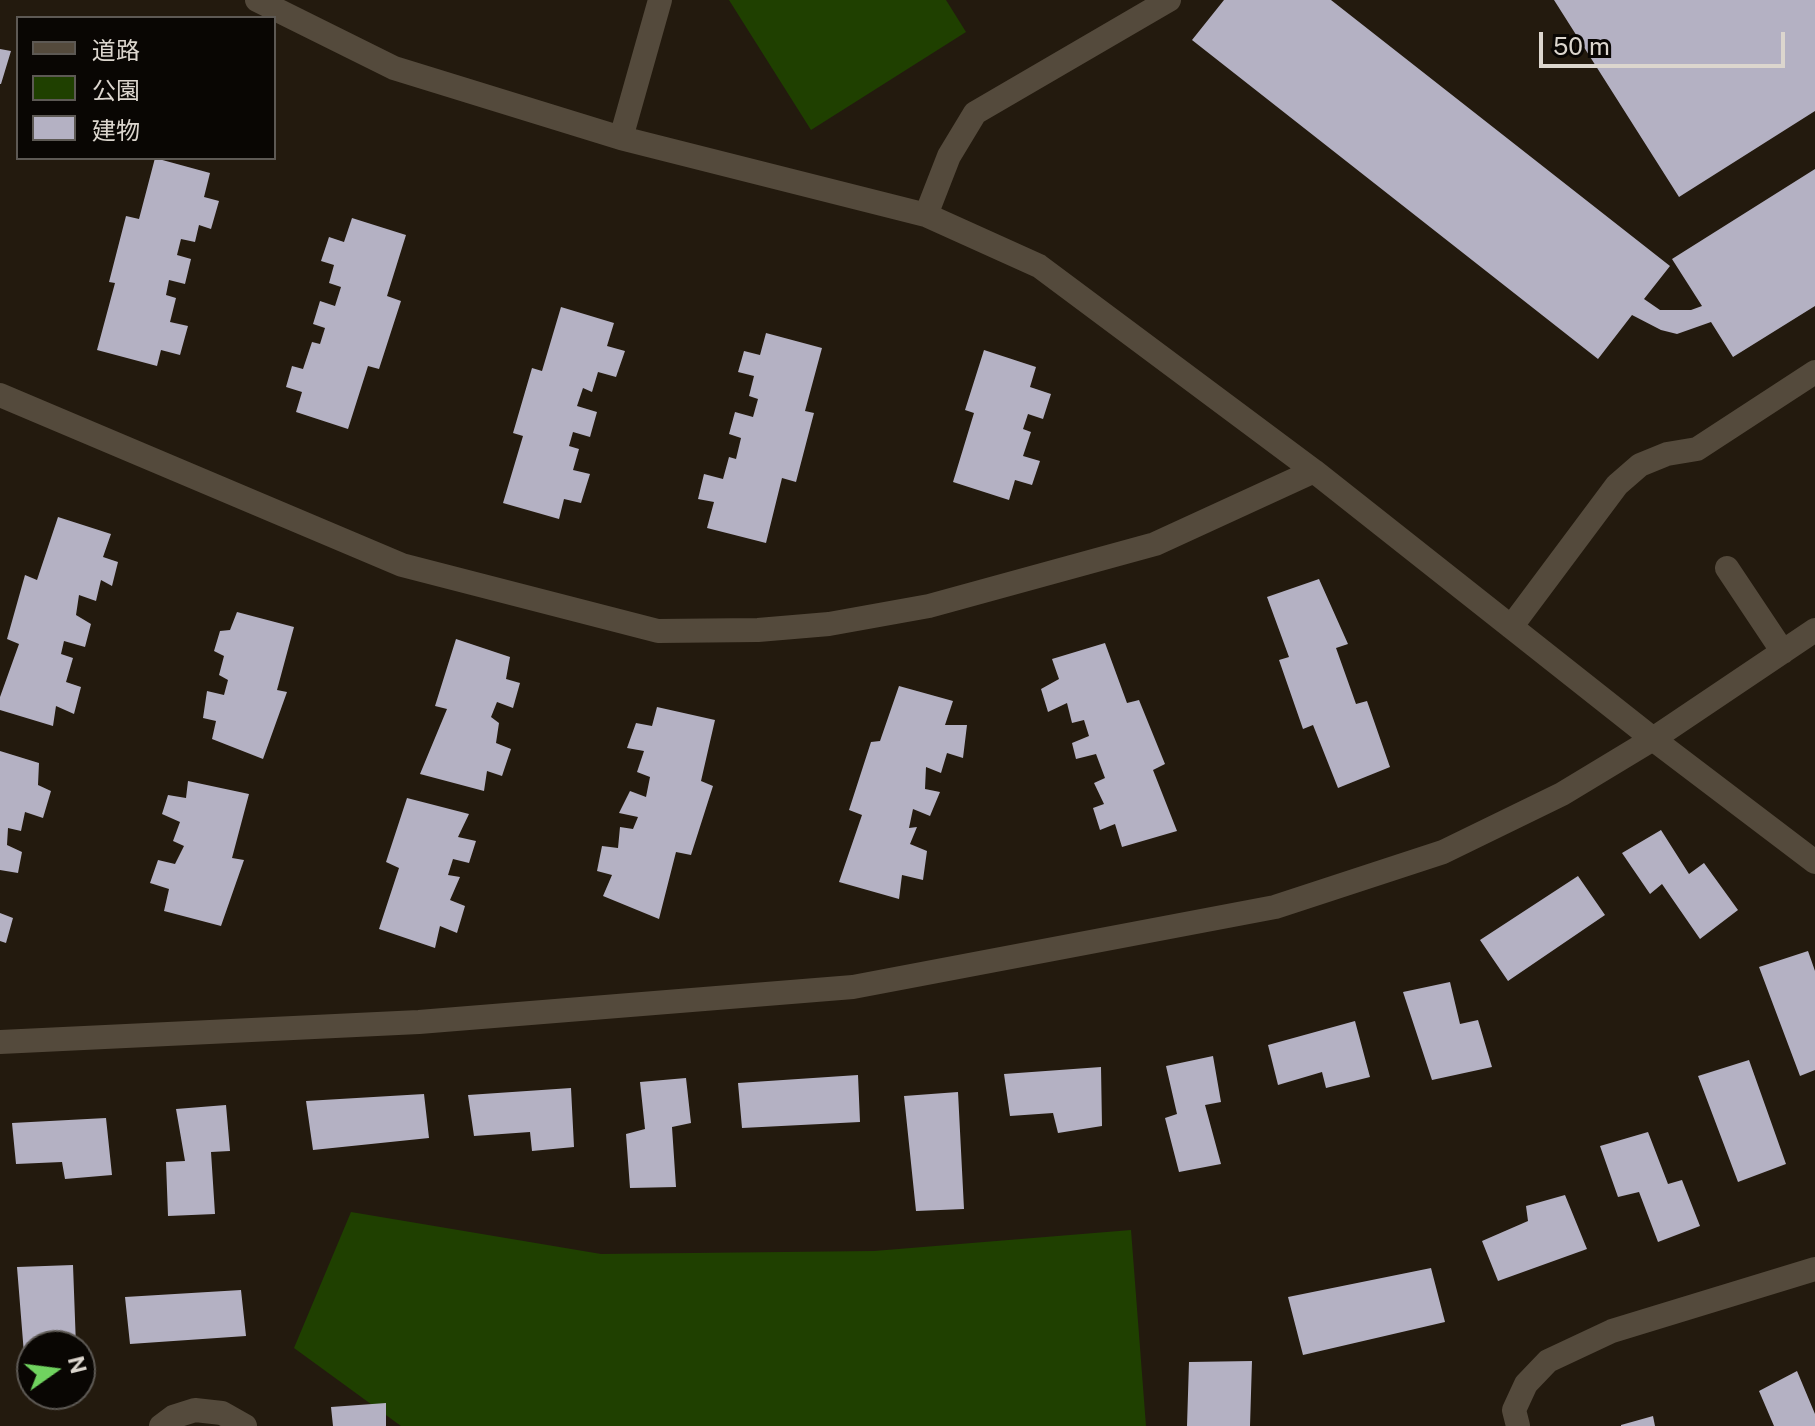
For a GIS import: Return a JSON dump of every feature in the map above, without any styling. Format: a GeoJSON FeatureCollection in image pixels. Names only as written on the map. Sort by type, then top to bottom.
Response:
{"type":"FeatureCollection","features":[{"type":"Feature","properties":{"kind":"street"},"geometry":{"type":"LineString","coordinates":[[257,0],[394,68],[621,138],[926,215],[1039,266],[1314,471],[1653,739],[1815,862]]}},
{"type":"Feature","properties":{"kind":"street"},"geometry":{"type":"LineString","coordinates":[[621,138],[660,0]]}},
{"type":"Feature","properties":{"kind":"street"},"geometry":{"type":"LineString","coordinates":[[926,215],[949,156],[975,113],[1169,0]]}},
{"type":"Feature","properties":{"kind":"street"},"geometry":{"type":"LineString","coordinates":[[1511,627],[1617,485],[1640,465],[1667,454],[1697,449],[1815,372]]}},
{"type":"Feature","properties":{"kind":"street"},"geometry":{"type":"LineString","coordinates":[[0,395],[402,565],[658,631],[758,630],[829,624],[929,606],[1155,544],[1314,471]]}},
{"type":"Feature","properties":{"kind":"street"},"geometry":{"type":"LineString","coordinates":[[1727,568],[1783,652]]}},
{"type":"Feature","properties":{"kind":"street"},"geometry":{"type":"LineString","coordinates":[[0,1042],[419,1022],[853,987],[1030,956],[1275,907],[1443,852],[1562,794],[1653,739],[1815,630]]}},
{"type":"Feature","properties":{"kind":"street"},"geometry":{"type":"LineString","coordinates":[[1518,1426],[1514,1410],[1526,1384],[1548,1361],[1612,1331],[1815,1269]]}},
{"type":"Feature","properties":{"kind":"street"},"geometry":{"type":"LineString","coordinates":[[161,1426],[173,1417],[195,1410],[222,1413],[245,1426]]}},
{"type":"Feature","properties":{"kind":"green space"},"geometry":{"type":"Polygon","coordinates":[[[729,0],[946,0],[966,32],[811,130],[729,0]]]}},
{"type":"Feature","properties":{"kind":"green space"},"geometry":{"type":"Polygon","coordinates":[[[351,1212],[601,1254],[874,1251],[1131,1230],[1146,1426],[401,1426],[294,1348],[351,1212]]]}},
{"type":"Feature","properties":{"kind":"building"},"geometry":{"type":"Polygon","coordinates":[[[1224,0],[1331,0],[1670,266],[1644,299],[1660,310],[1691,310],[1702,306],[1672,259],[1815,169],[1815,306],[1733,357],[1711,322],[1677,334],[1661,330],[1632,315],[1598,359],[1192,40],[1224,0]]]}},
{"type":"Feature","properties":{"kind":"building"},"geometry":{"type":"Polygon","coordinates":[[[1554,0],[1815,0],[1815,111],[1679,197],[1554,0]]]}},
{"type":"Feature","properties":{"kind":"building"},"geometry":{"type":"Polygon","coordinates":[[[0,49],[11,51],[1,84],[0,84],[0,49]]]}},
{"type":"Feature","properties":{"kind":"building"},"geometry":{"type":"Polygon","coordinates":[[[154,160],[210,173],[204,197],[219,201],[211,229],[199,225],[195,242],[181,239],[177,255],[191,259],[185,284],[169,280],[166,295],[176,298],[170,322],[188,326],[180,355],[161,350],[157,366],[97,350],[115,283],[109,282],[126,216],[139,219],[154,160]]]}},
{"type":"Feature","properties":{"kind":"building"},"geometry":{"type":"Polygon","coordinates":[[[352,218],[406,235],[387,296],[401,301],[379,369],[368,366],[348,429],[296,412],[302,392],[286,387],[292,366],[303,369],[312,342],[320,344],[325,328],[313,324],[320,301],[335,306],[341,287],[329,283],[334,265],[321,261],[329,237],[344,242],[352,218]]]}},
{"type":"Feature","properties":{"kind":"building"},"geometry":{"type":"Polygon","coordinates":[[[561,307],[614,323],[607,346],[625,351],[616,377],[598,372],[592,392],[583,388],[577,406],[597,412],[590,437],[573,432],[569,446],[579,449],[573,470],[590,474],[581,503],[564,499],[559,519],[503,503],[523,436],[513,433],[532,368],[542,371],[561,307]]]}},
{"type":"Feature","properties":{"kind":"building"},"geometry":{"type":"Polygon","coordinates":[[[766,333],[822,348],[805,411],[814,413],[796,482],[782,478],[766,543],[707,528],[714,502],[698,499],[704,474],[723,479],[729,457],[736,459],[741,438],[729,434],[735,412],[753,417],[758,399],[749,396],[754,376],[738,372],[744,351],[760,355],[766,333]]]}},
{"type":"Feature","properties":{"kind":"building"},"geometry":{"type":"Polygon","coordinates":[[[984,350],[1036,367],[1030,387],[1051,394],[1043,419],[1028,414],[1023,429],[1031,432],[1023,456],[1040,461],[1032,485],[1015,480],[1009,500],[953,482],[974,413],[965,410],[984,350]]]}},
{"type":"Feature","properties":{"kind":"building"},"geometry":{"type":"Polygon","coordinates":[[[58,517],[111,534],[103,557],[118,562],[112,586],[101,580],[96,601],[79,595],[76,615],[91,624],[85,647],[64,641],[61,654],[73,658],[66,682],[81,687],[74,714],[56,706],[53,726],[0,710],[0,697],[19,644],[7,639],[25,575],[37,580],[58,517]]]}},
{"type":"Feature","properties":{"kind":"building"},"geometry":{"type":"Polygon","coordinates":[[[1319,579],[1348,644],[1336,648],[1356,704],[1367,701],[1390,767],[1338,788],[1313,725],[1303,729],[1279,660],[1289,657],[1267,597],[1319,579]]]}},
{"type":"Feature","properties":{"kind":"building"},"geometry":{"type":"Polygon","coordinates":[[[237,612],[294,627],[277,690],[287,692],[263,759],[212,739],[216,721],[203,718],[207,691],[224,695],[228,680],[219,675],[224,656],[214,651],[220,631],[230,630],[237,612]]]}},
{"type":"Feature","properties":{"kind":"building"},"geometry":{"type":"Polygon","coordinates":[[[456,639],[510,657],[506,679],[520,683],[513,708],[497,702],[491,717],[499,723],[496,743],[511,749],[502,776],[487,771],[484,791],[420,774],[447,709],[435,706],[456,639]]]}},
{"type":"Feature","properties":{"kind":"building"},"geometry":{"type":"Polygon","coordinates":[[[1105,643],[1127,703],[1139,700],[1165,764],[1153,770],[1177,831],[1122,847],[1115,824],[1100,830],[1093,808],[1104,804],[1094,783],[1105,778],[1096,754],[1076,759],[1072,743],[1089,736],[1084,720],[1072,723],[1067,703],[1048,712],[1041,689],[1059,679],[1052,659],[1105,643]]]}},
{"type":"Feature","properties":{"kind":"building"},"geometry":{"type":"Polygon","coordinates":[[[899,686],[953,701],[945,725],[967,725],[963,758],[947,753],[941,773],[926,767],[925,789],[940,792],[930,816],[913,809],[909,828],[917,827],[910,844],[927,851],[923,880],[902,875],[899,899],[839,882],[862,815],[849,810],[871,742],[880,741],[899,686]]]}},
{"type":"Feature","properties":{"kind":"building"},"geometry":{"type":"Polygon","coordinates":[[[657,707],[715,720],[701,781],[713,786],[691,855],[676,852],[659,919],[603,896],[612,875],[597,871],[602,846],[618,848],[620,827],[633,829],[638,817],[619,813],[630,791],[646,797],[650,777],[637,772],[644,751],[627,748],[636,723],[652,726],[657,707]]]}},
{"type":"Feature","properties":{"kind":"building"},"geometry":{"type":"Polygon","coordinates":[[[0,751],[39,763],[38,785],[51,791],[43,818],[25,812],[21,831],[8,828],[7,845],[22,852],[18,873],[0,870],[0,751]]]}},
{"type":"Feature","properties":{"kind":"building"},"geometry":{"type":"Polygon","coordinates":[[[188,781],[249,794],[232,858],[244,860],[221,926],[164,911],[169,889],[150,883],[158,860],[175,864],[184,846],[173,841],[180,822],[162,814],[168,795],[186,798],[188,781]]]}},
{"type":"Feature","properties":{"kind":"building"},"geometry":{"type":"Polygon","coordinates":[[[407,798],[469,814],[458,837],[476,841],[469,863],[453,859],[448,875],[460,877],[450,900],[465,906],[457,933],[440,926],[435,948],[379,929],[399,868],[386,862],[407,798]]]}},
{"type":"Feature","properties":{"kind":"building"},"geometry":{"type":"Polygon","coordinates":[[[1661,830],[1689,874],[1704,863],[1738,910],[1700,939],[1662,884],[1650,894],[1622,853],[1661,830]]]}},
{"type":"Feature","properties":{"kind":"building"},"geometry":{"type":"Polygon","coordinates":[[[1578,876],[1605,915],[1508,981],[1480,940],[1578,876]]]}},
{"type":"Feature","properties":{"kind":"building"},"geometry":{"type":"Polygon","coordinates":[[[0,913],[13,918],[6,943],[0,941],[0,913]]]}},
{"type":"Feature","properties":{"kind":"building"},"geometry":{"type":"Polygon","coordinates":[[[1808,951],[1815,971],[1815,1070],[1800,1076],[1759,967],[1808,951]]]}},
{"type":"Feature","properties":{"kind":"building"},"geometry":{"type":"Polygon","coordinates":[[[1450,982],[1460,1024],[1478,1020],[1492,1067],[1432,1080],[1403,992],[1450,982]]]}},
{"type":"Feature","properties":{"kind":"building"},"geometry":{"type":"Polygon","coordinates":[[[1355,1021],[1370,1077],[1326,1088],[1322,1072],[1278,1085],[1268,1045],[1355,1021]]]}},
{"type":"Feature","properties":{"kind":"building"},"geometry":{"type":"Polygon","coordinates":[[[1213,1056],[1221,1102],[1205,1105],[1221,1164],[1179,1172],[1165,1118],[1177,1114],[1166,1066],[1213,1056]]]}},
{"type":"Feature","properties":{"kind":"building"},"geometry":{"type":"Polygon","coordinates":[[[1749,1060],[1786,1164],[1738,1182],[1698,1076],[1749,1060]]]}},
{"type":"Feature","properties":{"kind":"building"},"geometry":{"type":"Polygon","coordinates":[[[1101,1067],[1102,1126],[1058,1133],[1053,1113],[1010,1116],[1004,1074],[1101,1067]]]}},
{"type":"Feature","properties":{"kind":"building"},"geometry":{"type":"Polygon","coordinates":[[[858,1075],[860,1122],[742,1128],[738,1083],[858,1075]]]}},
{"type":"Feature","properties":{"kind":"building"},"geometry":{"type":"Polygon","coordinates":[[[686,1078],[691,1123],[672,1127],[676,1187],[630,1188],[626,1134],[645,1129],[640,1082],[686,1078]]]}},
{"type":"Feature","properties":{"kind":"building"},"geometry":{"type":"Polygon","coordinates":[[[571,1088],[574,1147],[532,1151],[530,1132],[474,1136],[468,1095],[571,1088]]]}},
{"type":"Feature","properties":{"kind":"building"},"geometry":{"type":"Polygon","coordinates":[[[958,1092],[964,1209],[916,1211],[904,1096],[958,1092]]]}},
{"type":"Feature","properties":{"kind":"building"},"geometry":{"type":"Polygon","coordinates":[[[424,1094],[429,1138],[313,1150],[306,1101],[424,1094]]]}},
{"type":"Feature","properties":{"kind":"building"},"geometry":{"type":"Polygon","coordinates":[[[226,1105],[230,1151],[211,1152],[215,1214],[168,1216],[166,1162],[185,1161],[176,1109],[226,1105]]]}},
{"type":"Feature","properties":{"kind":"building"},"geometry":{"type":"Polygon","coordinates":[[[106,1118],[112,1175],[65,1179],[62,1162],[16,1164],[12,1123],[106,1118]]]}},
{"type":"Feature","properties":{"kind":"building"},"geometry":{"type":"Polygon","coordinates":[[[1648,1132],[1668,1184],[1682,1180],[1700,1226],[1658,1242],[1639,1192],[1618,1197],[1600,1146],[1648,1132]]]}},
{"type":"Feature","properties":{"kind":"building"},"geometry":{"type":"Polygon","coordinates":[[[1565,1195],[1587,1249],[1498,1281],[1482,1241],[1528,1221],[1526,1206],[1565,1195]]]}},
{"type":"Feature","properties":{"kind":"building"},"geometry":{"type":"Polygon","coordinates":[[[73,1265],[75,1330],[22,1330],[17,1267],[73,1265]]]}},
{"type":"Feature","properties":{"kind":"building"},"geometry":{"type":"Polygon","coordinates":[[[1431,1268],[1445,1322],[1303,1355],[1288,1297],[1431,1268]]]}},
{"type":"Feature","properties":{"kind":"building"},"geometry":{"type":"Polygon","coordinates":[[[241,1290],[246,1336],[130,1344],[125,1297],[241,1290]]]}},
{"type":"Feature","properties":{"kind":"building"},"geometry":{"type":"Polygon","coordinates":[[[1252,1361],[1250,1426],[1187,1426],[1189,1362],[1252,1361]]]}},
{"type":"Feature","properties":{"kind":"building"},"geometry":{"type":"Polygon","coordinates":[[[1797,1371],[1815,1414],[1815,1426],[1774,1426],[1759,1391],[1797,1371]]]}},
{"type":"Feature","properties":{"kind":"building"},"geometry":{"type":"Polygon","coordinates":[[[386,1403],[386,1426],[333,1426],[331,1407],[386,1403]]]}},
{"type":"Feature","properties":{"kind":"building"},"geometry":{"type":"Polygon","coordinates":[[[1653,1416],[1655,1426],[1621,1426],[1621,1425],[1653,1416]]]}}]}
